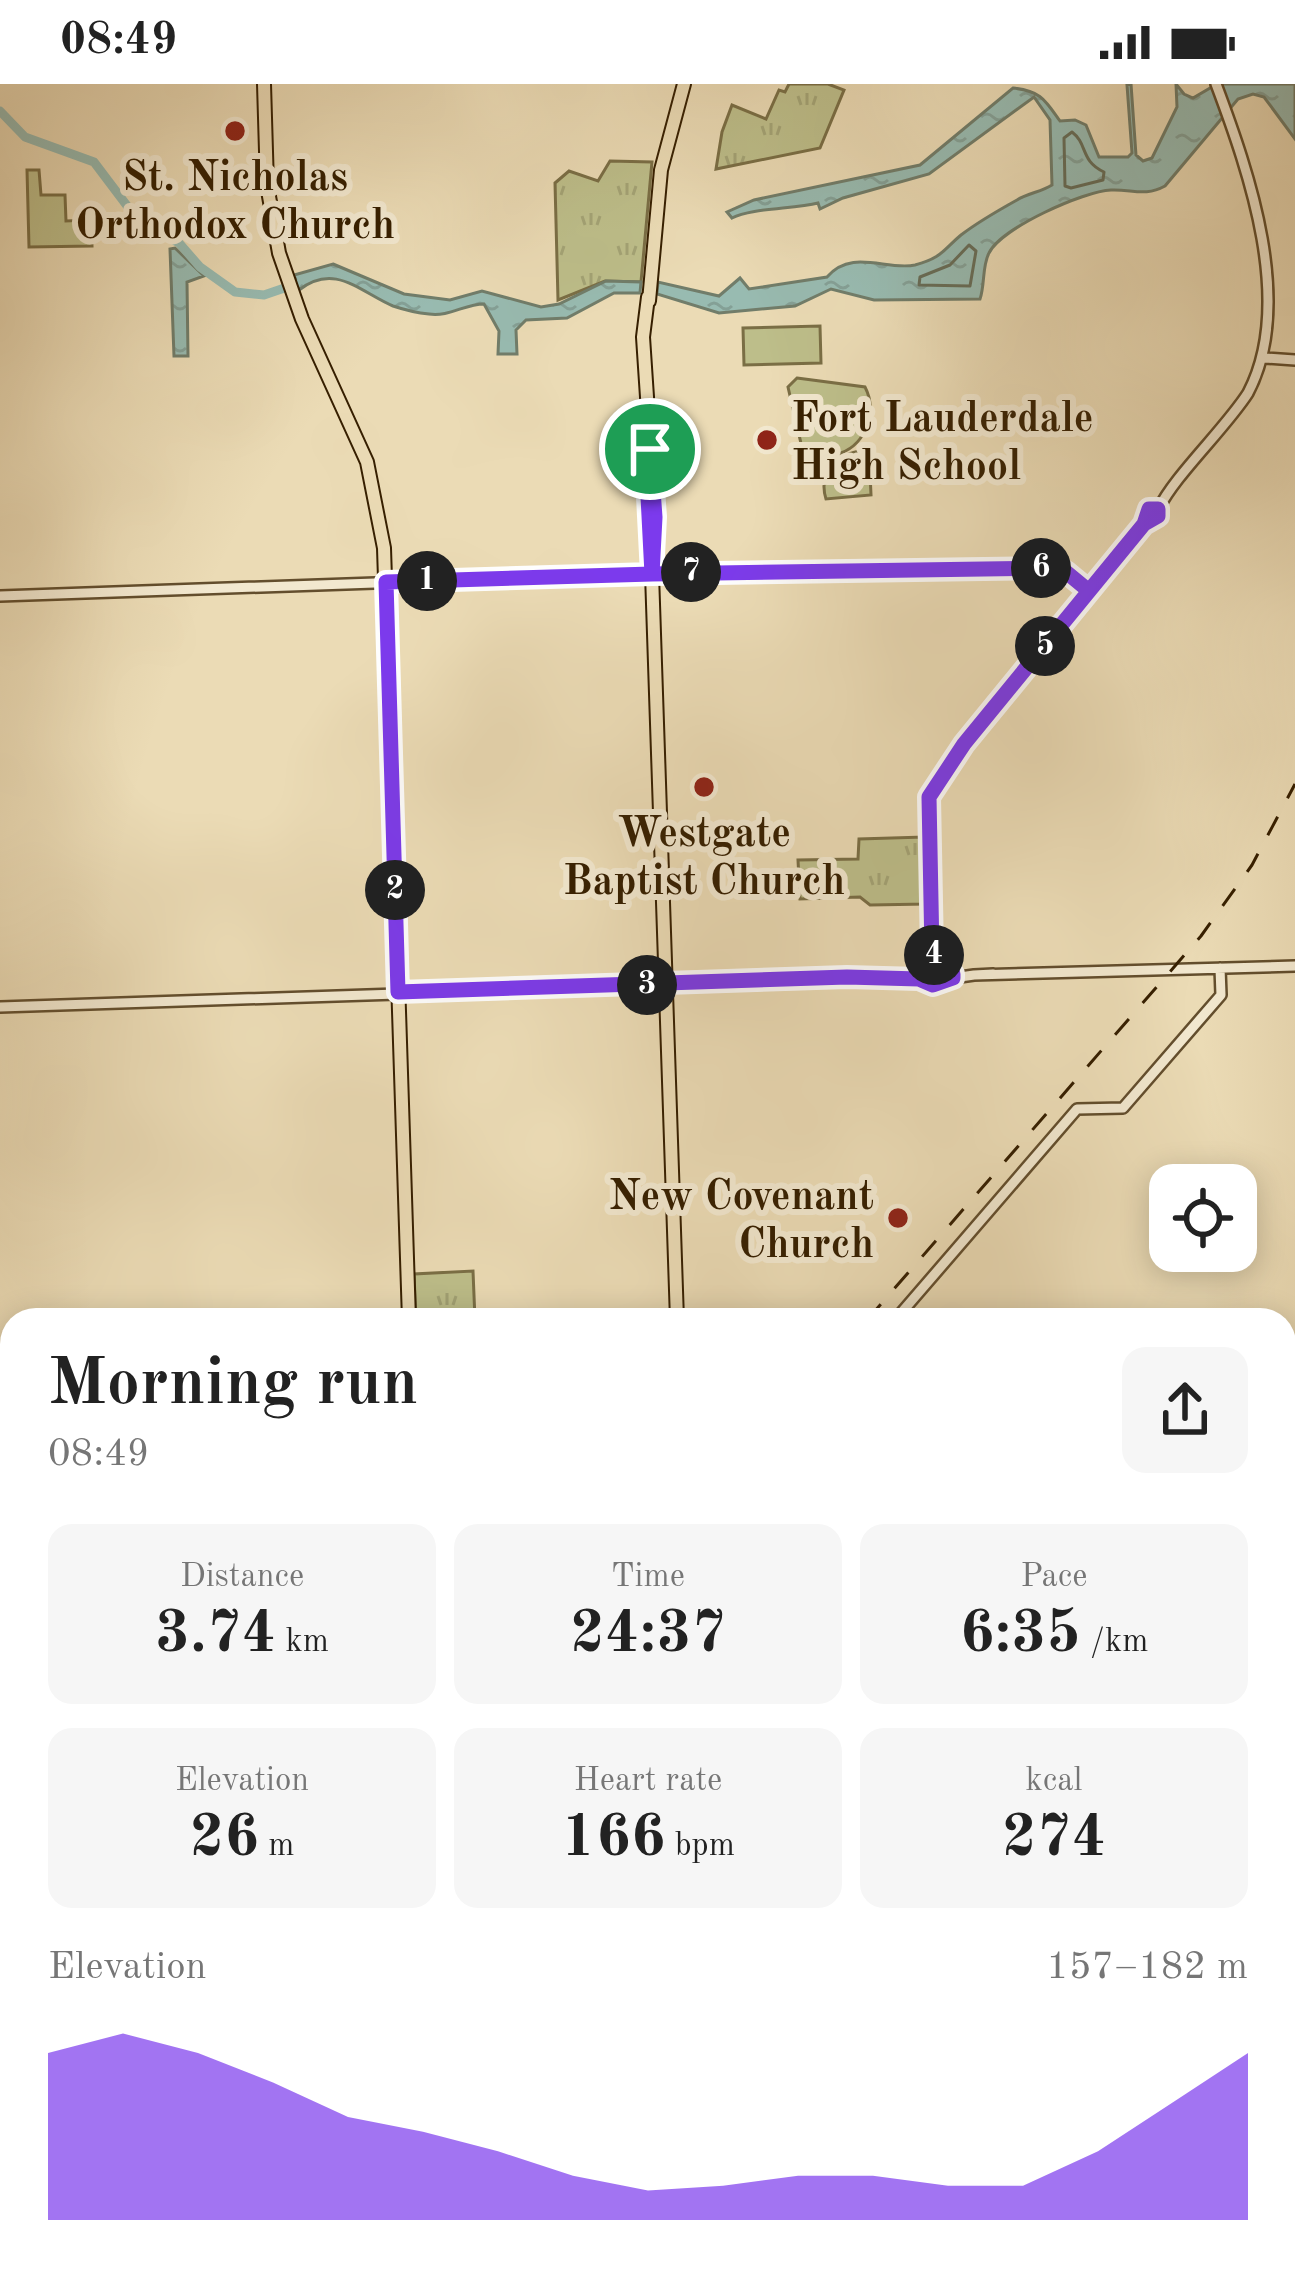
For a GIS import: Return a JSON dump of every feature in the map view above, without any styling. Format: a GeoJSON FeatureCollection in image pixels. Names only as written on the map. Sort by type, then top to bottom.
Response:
{"type":"FeatureCollection","features":[{"type":"Feature","properties":{"kind":"main road"},"geometry":{"type":"LineString","coordinates":[[265,84],[267,185],[286,278],[367,462],[381,522],[409,1308]]}},
{"type":"Feature","properties":{"kind":"main road"},"geometry":{"type":"LineString","coordinates":[[677,1308],[643,337],[661,170],[687,84]]}},
{"type":"Feature","properties":{"kind":"street"},"geometry":{"type":"LineString","coordinates":[[932,974],[929,797],[964,744],[1249,392],[1265,358],[1270,273],[1263,210],[1216,84]]}},
{"type":"Feature","properties":{"kind":"street"},"geometry":{"type":"LineString","coordinates":[[1265,358],[1295,360]]}},
{"type":"Feature","properties":{"kind":"street"},"geometry":{"type":"LineString","coordinates":[[0,596],[652,574],[1049,568],[1066,572],[1089,591]]}},
{"type":"Feature","properties":{"kind":"street"},"geometry":{"type":"LineString","coordinates":[[0,1006],[1295,966]]}},
{"type":"Feature","properties":{"kind":"street"},"geometry":{"type":"LineString","coordinates":[[905,1308],[1077,1109],[1123,1108],[1221,995],[1220,968]]}},
{"type":"Feature","properties":{"kind":"green space"},"geometry":{"type":"Polygon","coordinates":[[[789,84],[828,84],[844,90],[820,148],[716,169],[732,105],[766,119],[779,90],[785,92],[789,84]]]}},
{"type":"Feature","properties":{"kind":"green space"},"geometry":{"type":"Polygon","coordinates":[[[610,161],[652,162],[641,282],[605,281],[558,300],[555,183],[569,171],[598,181],[610,161]]]}},
{"type":"Feature","properties":{"kind":"green space"},"geometry":{"type":"Polygon","coordinates":[[[27,170],[39,170],[41,195],[65,195],[66,221],[91,220],[92,246],[29,247],[27,170]]]}},
{"type":"Feature","properties":{"kind":"green space"},"geometry":{"type":"Polygon","coordinates":[[[820,326],[821,363],[744,365],[743,328],[820,326]]]}},
{"type":"Feature","properties":{"kind":"green space"},"geometry":{"type":"Polygon","coordinates":[[[797,378],[865,387],[870,415],[863,434],[850,448],[832,455],[803,452],[788,387],[797,378]]]}},
{"type":"Feature","properties":{"kind":"green space"},"geometry":{"type":"Polygon","coordinates":[[[869,450],[871,495],[826,499],[825,479],[834,464],[849,454],[869,450]]]}},
{"type":"Feature","properties":{"kind":"green space"},"geometry":{"type":"Polygon","coordinates":[[[924,837],[926,904],[870,905],[860,897],[800,899],[798,860],[858,859],[859,839],[924,837]]]}},
{"type":"Feature","properties":{"kind":"green space"},"geometry":{"type":"Polygon","coordinates":[[[473,1271],[475,1308],[415,1308],[414,1274],[473,1271]]]}},
{"type":"Feature","properties":{"kind":"water"},"geometry":{"type":"Polygon","coordinates":[[[1131,84],[1136,155],[1143,161],[1152,158],[1177,107],[1176,84],[1193,98],[1217,84],[1295,84],[1295,139],[1264,97],[1253,94],[1238,99],[1165,186],[1151,191],[1098,192],[1044,212],[1009,233],[989,253],[980,299],[874,300],[831,289],[795,306],[719,313],[657,294],[658,282],[719,296],[740,278],[749,289],[827,277],[837,268],[858,262],[904,266],[931,259],[989,216],[1052,185],[1050,120],[1034,97],[929,174],[820,209],[818,203],[732,218],[727,212],[754,200],[920,165],[1013,88],[1041,98],[1060,121],[1086,125],[1099,157],[1128,157],[1132,153],[1127,85],[1131,84]]]}},
{"type":"Feature","properties":{"kind":"water"},"geometry":{"type":"Polygon","coordinates":[[[175,248],[204,276],[187,282],[188,356],[174,356],[170,249],[175,248]]]}},
{"type":"Feature","properties":{"kind":"water"},"geometry":{"type":"Polygon","coordinates":[[[333,264],[404,294],[450,300],[482,291],[541,307],[559,304],[606,281],[641,282],[640,293],[614,293],[567,318],[526,320],[516,330],[517,354],[498,354],[499,331],[484,304],[429,314],[393,306],[336,279],[312,282],[299,290],[294,275],[333,264]]]}},
{"type":"Feature","properties":{"kind":"waterway"},"geometry":{"type":"LineString","coordinates":[[0,111],[25,137],[94,162],[137,219],[179,243],[200,267],[235,292],[264,295],[296,284]]}},
{"type":"Feature","properties":{"kind":"railway"},"geometry":{"type":"LineString","coordinates":[[877,1308],[1201,936],[1252,865],[1295,784]]}},
{"type":"Feature","properties":{"kind":"place","name":"St. Nicholas Orthodox Church"},"geometry":{"type":"Point","coordinates":[235,131]}},
{"type":"Feature","properties":{"kind":"place","name":"Fort Lauderdale High School"},"geometry":{"type":"Point","coordinates":[767,440]}},
{"type":"Feature","properties":{"kind":"place","name":"Westgate Baptist Church"},"geometry":{"type":"Point","coordinates":[704,787]}},
{"type":"Feature","properties":{"kind":"place","name":"New Covenant Church"},"geometry":{"type":"Point","coordinates":[898,1218]}},
{"type":"Feature","properties":{"kind":"route"},"geometry":{"type":"LineString","coordinates":[[650,449],[646,458],[652,574],[1049,568],[1066,572],[1089,591],[1144,524],[1158,516],[1158,509],[1149,509],[1144,524],[995,710],[964,744],[929,797],[932,953],[936,970],[953,974],[953,978],[933,985],[919,979],[820,977],[398,992],[386,582],[652,574],[655,517],[650,449]]}}]}
